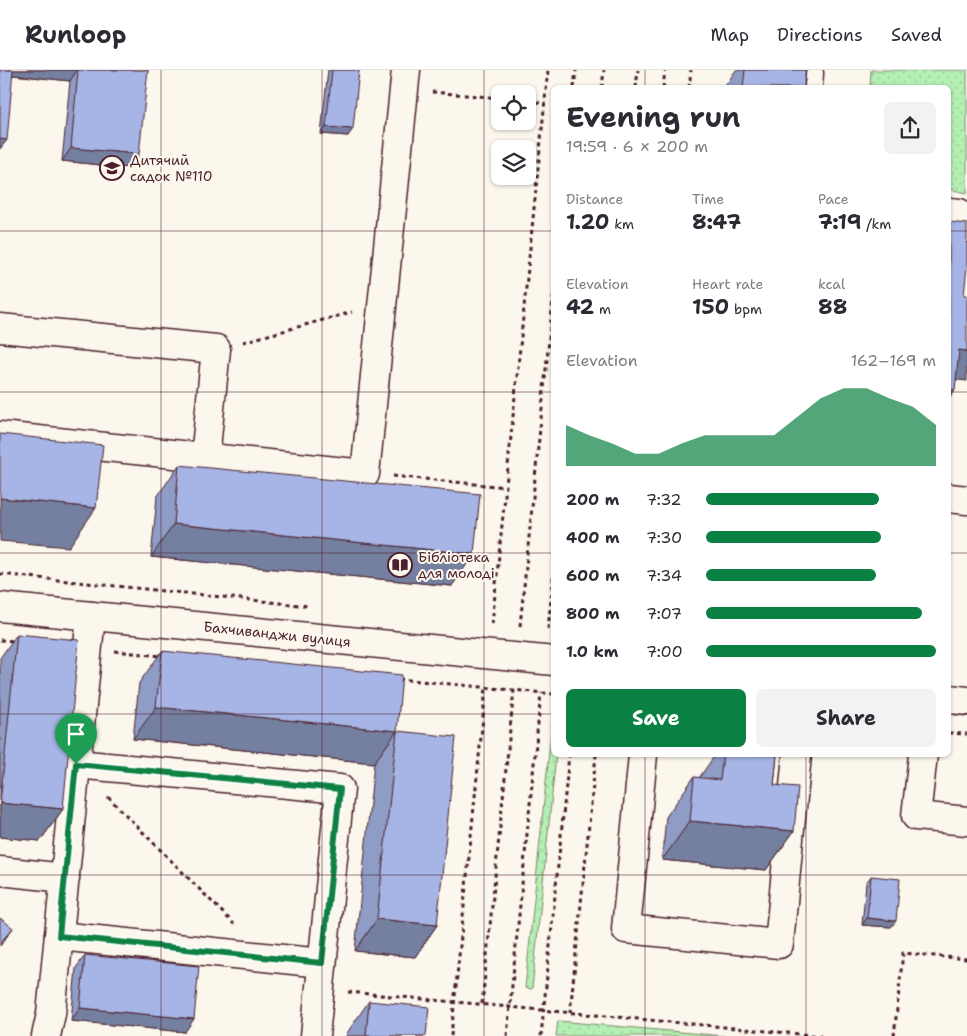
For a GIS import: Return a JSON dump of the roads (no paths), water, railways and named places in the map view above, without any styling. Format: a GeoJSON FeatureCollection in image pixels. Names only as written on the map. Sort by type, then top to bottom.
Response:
{"type":"FeatureCollection","features":[{"type":"Feature","properties":{"kind":"street"},"geometry":{"type":"LineString","coordinates":[[0,436],[365,474],[405,79]]}},
{"type":"Feature","properties":{"kind":"street"},"geometry":{"type":"LineString","coordinates":[[951,212],[959,213],[967,228]]}},
{"type":"Feature","properties":{"kind":"street"},"geometry":{"type":"LineString","coordinates":[[0,328],[216,349],[205,458]]}},
{"type":"Feature","properties":{"kind":"street"},"geometry":{"type":"LineString","coordinates":[[951,498],[967,500]]}},
{"type":"Feature","properties":{"kind":"street","name":"Бахчиванджи вулиця"},"geometry":{"type":"LineString","coordinates":[[0,607],[551,661]]}},
{"type":"Feature","properties":{"kind":"street"},"geometry":{"type":"LineString","coordinates":[[67,1036],[48,1025],[59,936],[91,616]]}},
{"type":"Feature","properties":{"kind":"street"},"geometry":{"type":"LineString","coordinates":[[951,699],[967,701]]}},
{"type":"Feature","properties":{"kind":"street"},"geometry":{"type":"LineString","coordinates":[[643,757],[626,929],[779,944],[797,757]]}},
{"type":"Feature","properties":{"kind":"street"},"geometry":{"type":"LineString","coordinates":[[923,757],[916,816],[967,821]]}},
{"type":"Feature","properties":{"kind":"street"},"geometry":{"type":"LineString","coordinates":[[76,764],[340,789],[315,1036]]}},
{"type":"Feature","properties":{"kind":"street"},"geometry":{"type":"LineString","coordinates":[[0,871],[65,878]]}},
{"type":"Feature","properties":{"kind":"street"},"geometry":{"type":"LineString","coordinates":[[59,936],[322,963]]}},
{"type":"Feature","properties":{"kind":"place","name":"Дитячий садок №110"},"geometry":{"type":"Point","coordinates":[112,168]}},
{"type":"Feature","properties":{"kind":"place","name":"Бібліотека для молоді"},"geometry":{"type":"Point","coordinates":[400,565]}}]}
